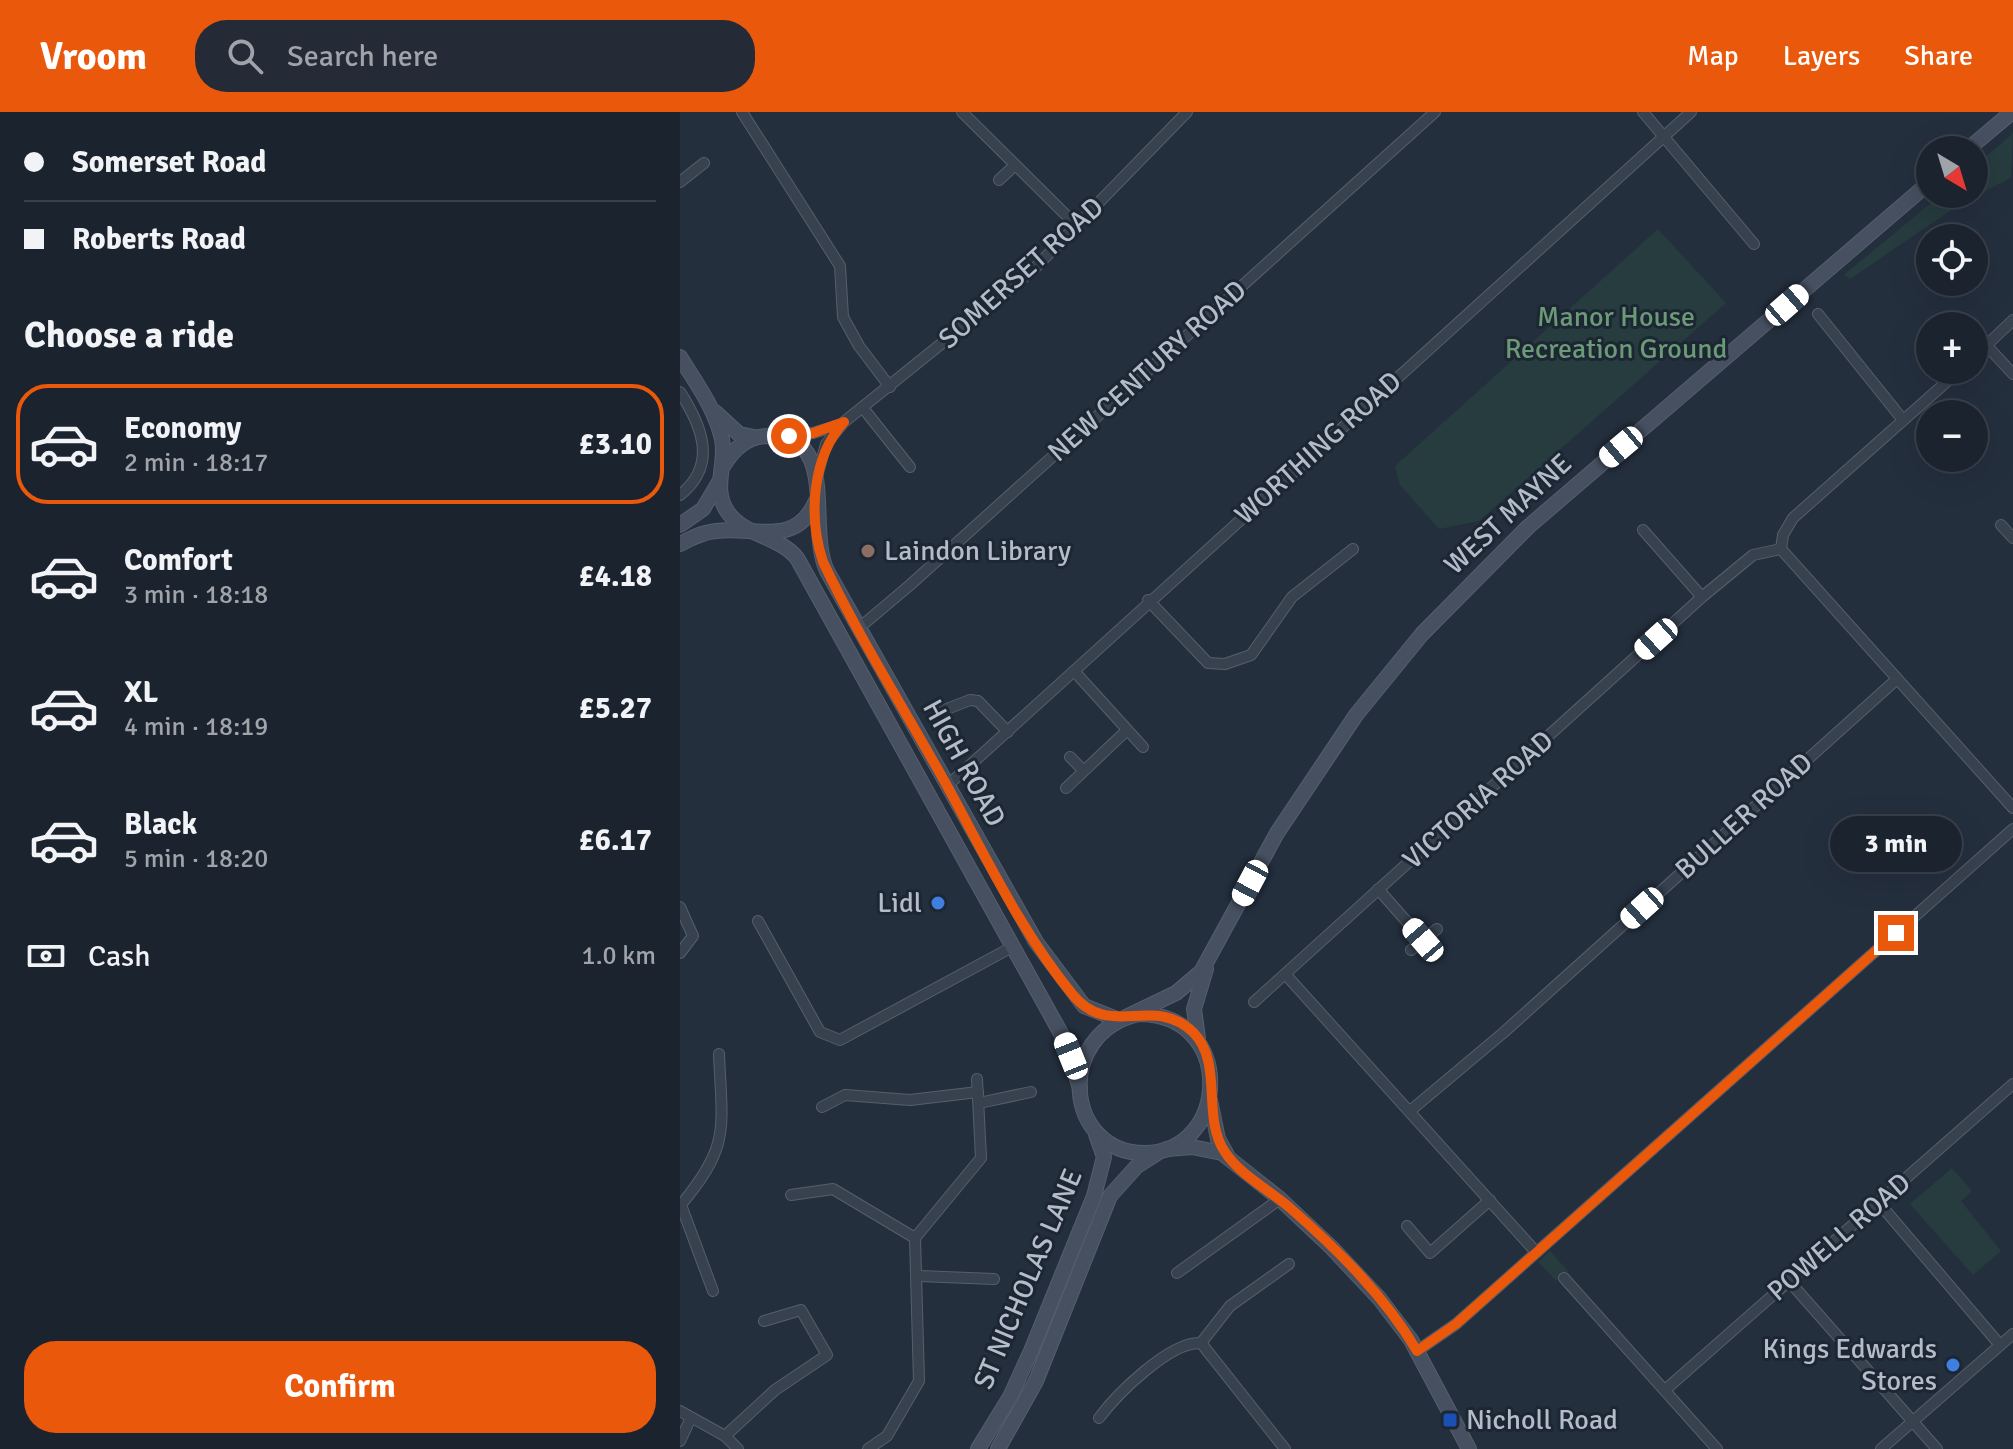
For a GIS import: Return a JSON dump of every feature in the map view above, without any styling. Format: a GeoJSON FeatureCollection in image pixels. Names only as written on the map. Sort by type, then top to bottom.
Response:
{"type":"FeatureCollection","features":[{"type":"Feature","properties":{"kind":"main road"},"geometry":{"type":"LineString","coordinates":[[1984,136],[2012,112]]}},
{"type":"Feature","properties":{"kind":"main road","name":"WEST MAYNE"},"geometry":{"type":"LineString","coordinates":[[1199,1040],[1194,1009],[1209,961],[1277,833],[1313,776],[1384,678],[1448,605],[1528,527],[1916,194]]}},
{"type":"Feature","properties":{"kind":"main road","name":"HIGH ROAD"},"geometry":{"type":"LineString","coordinates":[[680,357],[712,409],[722,440],[727,512],[735,521],[784,546],[797,558],[1063,1037],[1080,1088]]}},
{"type":"Feature","properties":{"kind":"main road","name":"HIGH ROAD"},"geometry":{"type":"LineString","coordinates":[[712,409],[739,434],[754,437]]}},
{"type":"Feature","properties":{"kind":"main road"},"geometry":{"type":"LineString","coordinates":[[680,525],[703,509],[738,447],[754,437],[778,436],[804,449],[818,476]]}},
{"type":"Feature","properties":{"kind":"main road","name":"HIGH ROAD"},"geometry":{"type":"LineString","coordinates":[[818,476],[820,552],[1022,920],[1073,995],[1090,1011],[1122,1018]]}},
{"type":"Feature","properties":{"kind":"main road"},"geometry":{"type":"LineString","coordinates":[[680,544],[712,531],[771,535],[792,529],[804,520],[817,497]]}},
{"type":"Feature","properties":{"kind":"main road","name":"WEST MAYNE"},"geometry":{"type":"LineString","coordinates":[[1122,1018],[1176,993],[1209,961]]}},
{"type":"Feature","properties":{"kind":"main road"},"geometry":{"type":"LineString","coordinates":[[1228,1157],[1215,1128],[1208,1064],[1199,1040],[1184,1025],[1165,1016],[1139,1014],[1122,1018],[1088,1047],[1083,1060],[1080,1088],[1091,1124],[1116,1147],[1131,1152],[1204,1148],[1228,1157],[1280,1199],[1379,1298],[1417,1351],[1469,1449]]}},
{"type":"Feature","properties":{"kind":"main road"},"geometry":{"type":"LineString","coordinates":[[1164,1150],[1196,1127],[1210,1091]]}},
{"type":"Feature","properties":{"kind":"main road","name":"ST NICHOLAS LANE"},"geometry":{"type":"LineString","coordinates":[[978,1449],[1010,1397],[1031,1351],[1100,1181],[1104,1157],[1091,1124]]}},
{"type":"Feature","properties":{"kind":"main road","name":"ST NICHOLAS LANE"},"geometry":{"type":"LineString","coordinates":[[998,1449],[1036,1381],[1110,1196],[1137,1166],[1164,1150]]}},
{"type":"Feature","properties":{"kind":"street"},"geometry":{"type":"LineString","coordinates":[[742,112],[840,266],[843,317],[859,346],[890,387]]}},
{"type":"Feature","properties":{"kind":"street"},"geometry":{"type":"LineString","coordinates":[[962,112],[1076,225]]}},
{"type":"Feature","properties":{"kind":"street","name":"SOMERSET ROAD"},"geometry":{"type":"LineString","coordinates":[[818,476],[826,444],[844,422],[1000,299],[1187,112]]}},
{"type":"Feature","properties":{"kind":"street","name":"NEW CENTURY ROAD"},"geometry":{"type":"LineString","coordinates":[[859,628],[1435,112]]}},
{"type":"Feature","properties":{"kind":"street"},"geometry":{"type":"LineString","coordinates":[[1643,112],[1754,244]]}},
{"type":"Feature","properties":{"kind":"street","name":"WORTHING ROAD"},"geometry":{"type":"LineString","coordinates":[[947,786],[1148,600],[1691,112]]}},
{"type":"Feature","properties":{"kind":"street"},"geometry":{"type":"LineString","coordinates":[[680,182],[704,163]]}},
{"type":"Feature","properties":{"kind":"street"},"geometry":{"type":"LineString","coordinates":[[999,180],[1014,166]]}},
{"type":"Feature","properties":{"kind":"street"},"geometry":{"type":"LineString","coordinates":[[1818,314],[1903,420]]}},
{"type":"Feature","properties":{"kind":"street"},"geometry":{"type":"LineString","coordinates":[[1988,345],[2013,320]]}},
{"type":"Feature","properties":{"kind":"street"},"geometry":{"type":"LineString","coordinates":[[1988,347],[2013,374]]}},
{"type":"Feature","properties":{"kind":"street"},"geometry":{"type":"LineString","coordinates":[[1944,384],[1793,518],[1783,535],[1781,549],[2013,808]]}},
{"type":"Feature","properties":{"kind":"street"},"geometry":{"type":"LineString","coordinates":[[680,392],[699,422],[705,453],[697,476],[680,495]]}},
{"type":"Feature","properties":{"kind":"street"},"geometry":{"type":"LineString","coordinates":[[863,408],[910,467]]}},
{"type":"Feature","properties":{"kind":"street","name":"SOMERSET ROAD"},"geometry":{"type":"LineString","coordinates":[[778,436],[813,433],[844,422]]}},
{"type":"Feature","properties":{"kind":"street"},"geometry":{"type":"LineString","coordinates":[[2001,525],[2013,538]]}},
{"type":"Feature","properties":{"kind":"street"},"geometry":{"type":"LineString","coordinates":[[1643,530],[1702,597]]}},
{"type":"Feature","properties":{"kind":"street"},"geometry":{"type":"LineString","coordinates":[[1148,600],[1208,663],[1225,664],[1251,655],[1292,597],[1353,549]]}},
{"type":"Feature","properties":{"kind":"street","name":"VICTORIA ROAD"},"geometry":{"type":"LineString","coordinates":[[1254,1002],[1702,597],[1753,555],[1781,549]]}},
{"type":"Feature","properties":{"kind":"street"},"geometry":{"type":"LineString","coordinates":[[1074,671],[1143,747]]}},
{"type":"Feature","properties":{"kind":"street","name":"BULLER ROAD"},"geometry":{"type":"LineString","coordinates":[[1410,1111],[1503,1033],[1897,679]]}},
{"type":"Feature","properties":{"kind":"street"},"geometry":{"type":"LineString","coordinates":[[944,695],[953,706]]}},
{"type":"Feature","properties":{"kind":"street"},"geometry":{"type":"LineString","coordinates":[[939,712],[978,701],[1008,732]]}},
{"type":"Feature","properties":{"kind":"street"},"geometry":{"type":"LineString","coordinates":[[1066,788],[1126,731]]}},
{"type":"Feature","properties":{"kind":"street"},"geometry":{"type":"LineString","coordinates":[[1070,757],[1083,770]]}},
{"type":"Feature","properties":{"kind":"street"},"geometry":{"type":"LineString","coordinates":[[1417,1351],[1456,1324],[2013,829]]}},
{"type":"Feature","properties":{"kind":"street"},"geometry":{"type":"LineString","coordinates":[[1378,889],[1423,940]]}},
{"type":"Feature","properties":{"kind":"street"},"geometry":{"type":"LineString","coordinates":[[680,907],[693,936],[680,953]]}},
{"type":"Feature","properties":{"kind":"street"},"geometry":{"type":"LineString","coordinates":[[758,921],[820,1032],[840,1040],[1014,946]]}},
{"type":"Feature","properties":{"kind":"street"},"geometry":{"type":"LineString","coordinates":[[1411,950],[1437,929]]}},
{"type":"Feature","properties":{"kind":"street"},"geometry":{"type":"LineString","coordinates":[[1286,975],[1536,1252]]}},
{"type":"Feature","properties":{"kind":"street"},"geometry":{"type":"LineString","coordinates":[[713,1291],[680,1205],[713,1163],[722,1132],[719,1054]]}},
{"type":"Feature","properties":{"kind":"street"},"geometry":{"type":"LineString","coordinates":[[868,1449],[887,1436],[919,1381],[919,1276],[915,1238],[981,1158],[977,1079]]}},
{"type":"Feature","properties":{"kind":"street","name":"POWELL ROAD"},"geometry":{"type":"LineString","coordinates":[[1665,1390],[2013,1084]]}},
{"type":"Feature","properties":{"kind":"street"},"geometry":{"type":"LineString","coordinates":[[822,1107],[845,1095],[910,1100],[1031,1092]]}},
{"type":"Feature","properties":{"kind":"street"},"geometry":{"type":"LineString","coordinates":[[791,1195],[833,1189],[915,1238]]}},
{"type":"Feature","properties":{"kind":"street"},"geometry":{"type":"LineString","coordinates":[[1177,1273],[1280,1199]]}},
{"type":"Feature","properties":{"kind":"street"},"geometry":{"type":"LineString","coordinates":[[1407,1226],[1430,1253],[1490,1200]]}},
{"type":"Feature","properties":{"kind":"street"},"geometry":{"type":"LineString","coordinates":[[1879,1203],[2000,1345]]}},
{"type":"Feature","properties":{"kind":"street"},"geometry":{"type":"LineString","coordinates":[[1201,1343],[1230,1306],[1289,1264]]}},
{"type":"Feature","properties":{"kind":"street"},"geometry":{"type":"LineString","coordinates":[[919,1276],[994,1279]]}},
{"type":"Feature","properties":{"kind":"street"},"geometry":{"type":"LineString","coordinates":[[1564,1278],[1717,1449]]}},
{"type":"Feature","properties":{"kind":"street"},"geometry":{"type":"LineString","coordinates":[[1789,1281],[1937,1449]]}},
{"type":"Feature","properties":{"kind":"street"},"geometry":{"type":"LineString","coordinates":[[725,1436],[775,1390],[827,1355],[801,1310],[764,1321]]}},
{"type":"Feature","properties":{"kind":"street"},"geometry":{"type":"LineString","coordinates":[[1881,1449],[2013,1334]]}},
{"type":"Feature","properties":{"kind":"street"},"geometry":{"type":"LineString","coordinates":[[1099,1418],[1122,1392],[1166,1356],[1190,1342],[1201,1343],[1285,1449]]}},
{"type":"Feature","properties":{"kind":"street"},"geometry":{"type":"LineString","coordinates":[[680,1411],[690,1420],[725,1436],[738,1449]]}},
{"type":"Feature","properties":{"kind":"street"},"geometry":{"type":"LineString","coordinates":[[680,1441],[690,1420]]}},
{"type":"Feature","properties":{"kind":"green space"},"geometry":{"type":"Polygon","coordinates":[[[2013,133],[2011,178],[1988,190],[1988,155],[2013,133]]]}},
{"type":"Feature","properties":{"kind":"green space"},"geometry":{"type":"Polygon","coordinates":[[[1925,208],[1954,208],[1931,224],[1916,224],[1916,234],[1850,279],[1844,275],[1925,208]]]}},
{"type":"Feature","properties":{"kind":"green space","name":"Manor House Recreation Ground"},"geometry":{"type":"Polygon","coordinates":[[[1658,229],[1726,303],[1479,521],[1439,529],[1400,485],[1395,466],[1658,229]]]}},
{"type":"Feature","properties":{"kind":"green space"},"geometry":{"type":"Polygon","coordinates":[[[1952,1168],[1972,1191],[1961,1201],[2001,1251],[1973,1275],[1910,1204],[1952,1168]]]}},
{"type":"Feature","properties":{"kind":"green space"},"geometry":{"type":"Polygon","coordinates":[[[1550,1251],[1568,1271],[1556,1281],[1538,1262],[1550,1251]]]}},
{"type":"Feature","properties":{"kind":"place","name":"Laindon Library"},"geometry":{"type":"Point","coordinates":[868,551]}},
{"type":"Feature","properties":{"kind":"place","name":"Lidl"},"geometry":{"type":"Point","coordinates":[938,903]}},
{"type":"Feature","properties":{"kind":"place","name":"Kings Edwards Stores"},"geometry":{"type":"Point","coordinates":[1953,1365]}},
{"type":"Feature","properties":{"kind":"place","name":"Nicholl Road"},"geometry":{"type":"Point","coordinates":[1450,1420]}},
{"type":"Feature","properties":{"kind":"route"},"geometry":{"type":"LineString","coordinates":[[789,436],[813,433],[844,422],[826,444],[819,466],[817,533],[823,562],[1022,920],[1073,995],[1090,1011],[1101,1016],[1119,1020],[1139,1014],[1153,1014],[1174,1019],[1193,1032],[1204,1049],[1208,1064],[1210,1105],[1222,1149],[1331,1247],[1379,1298],[1417,1351],[1456,1324],[1896,933]]}}]}
